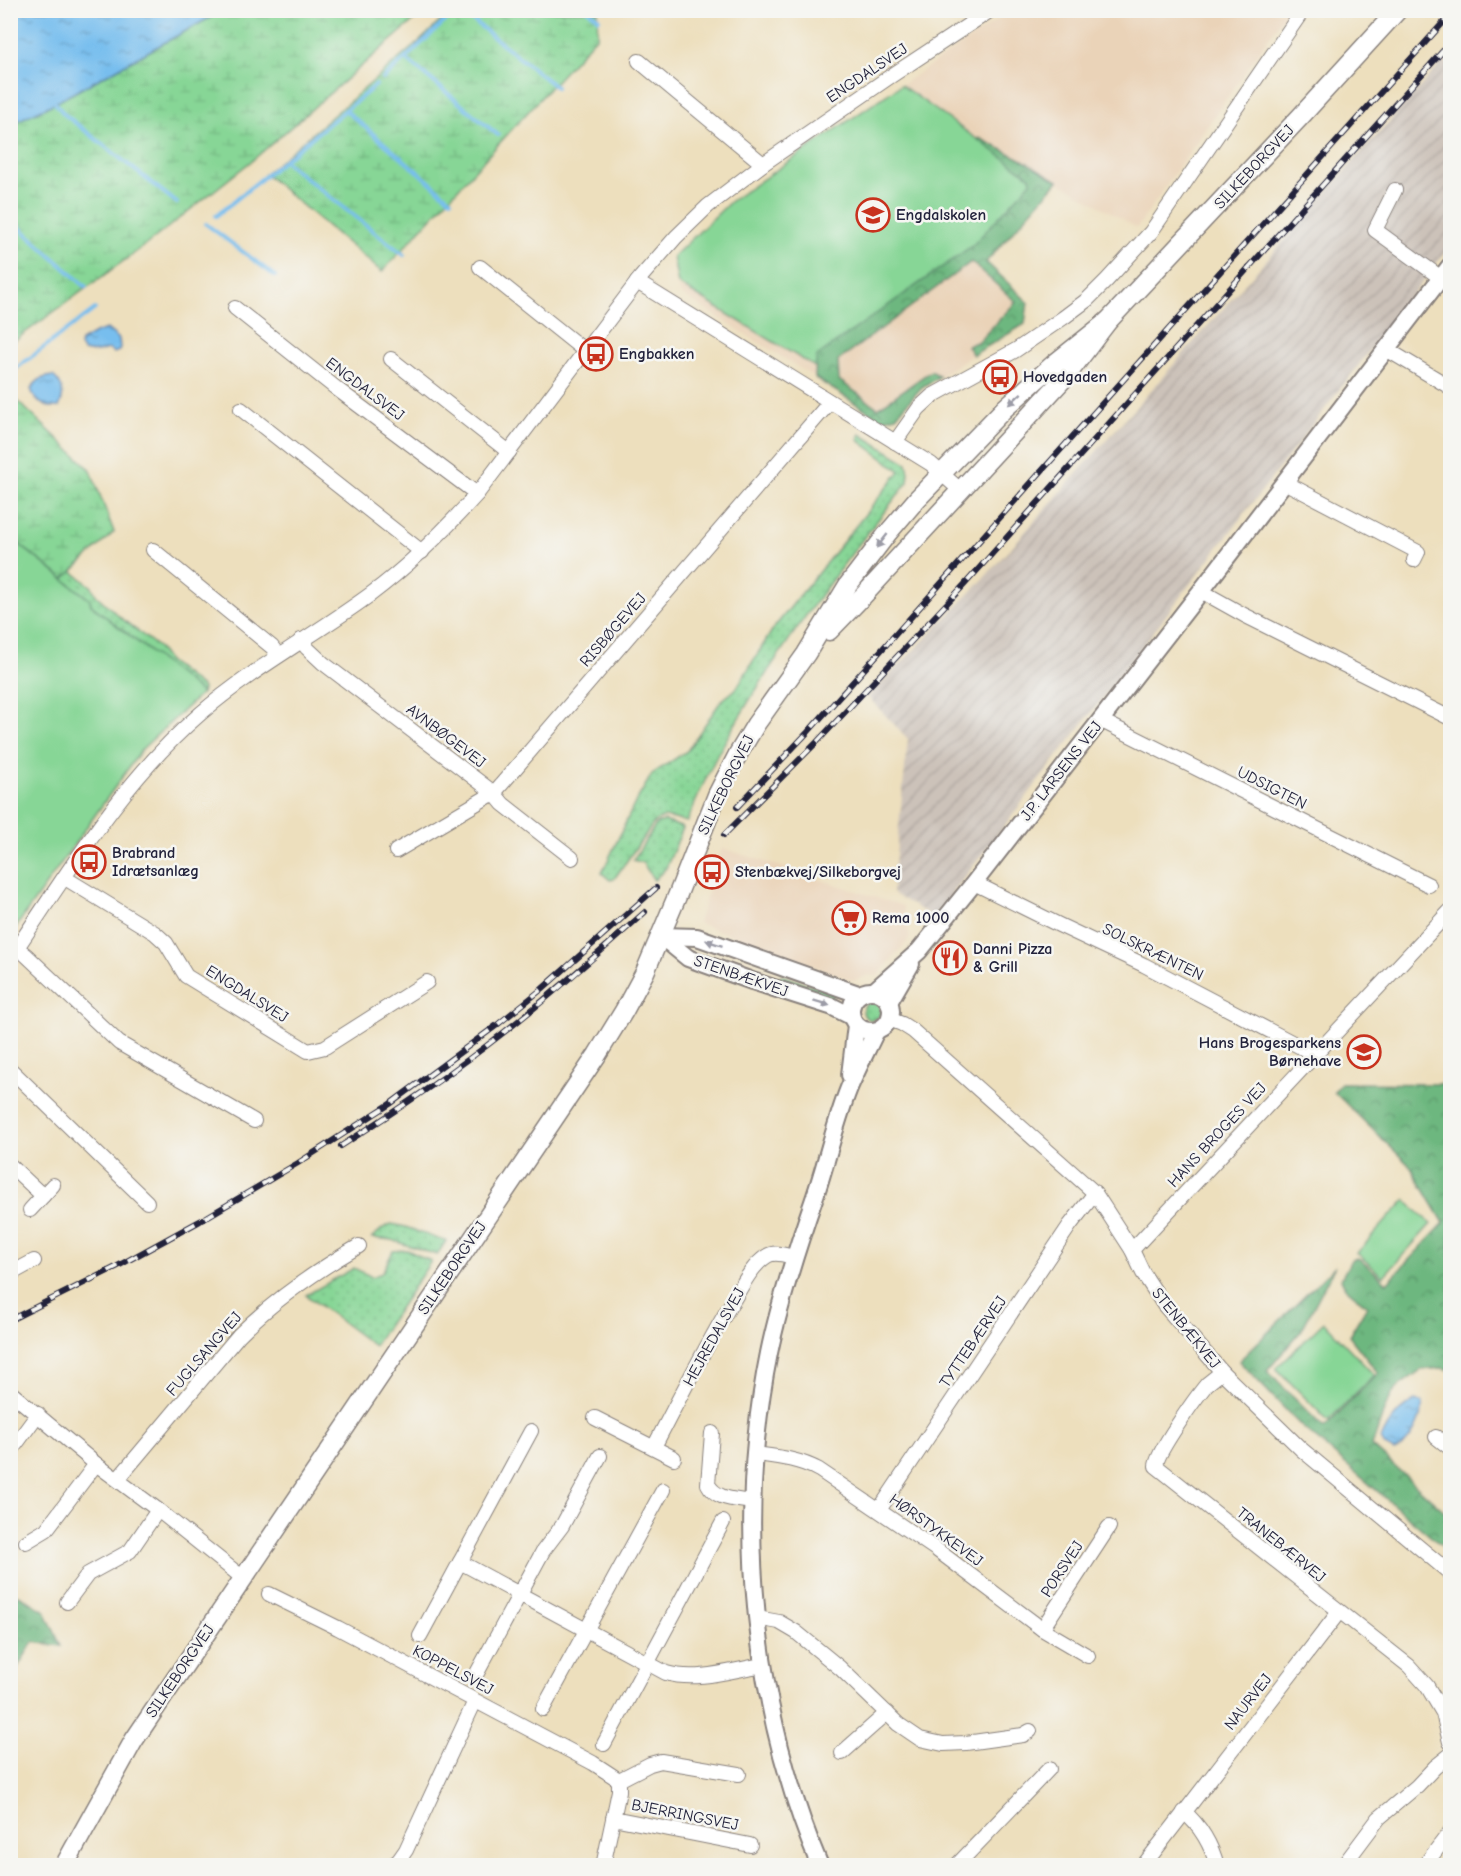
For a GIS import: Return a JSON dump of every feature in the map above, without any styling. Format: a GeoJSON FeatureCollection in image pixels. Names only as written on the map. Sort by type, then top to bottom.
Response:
{"type":"FeatureCollection","features":[{"type":"Feature","properties":{"kind":"main road","name":"SILKEBORGVEJ"},"geometry":{"type":"LineString","coordinates":[[806,654],[863,596],[1067,375],[1108,321],[1398,10]]}},
{"type":"Feature","properties":{"kind":"main road","name":"SILKEBORGVEJ"},"geometry":{"type":"LineString","coordinates":[[64,1866],[134,1740],[624,1011],[661,936],[717,795],[738,754],[756,724],[806,654],[848,585],[887,534],[1005,408],[1054,364],[1108,321]]}},
{"type":"Feature","properties":{"kind":"street"},"geometry":{"type":"LineString","coordinates":[[895,442],[918,408],[932,396],[1016,350],[1087,300],[1107,280],[1151,232],[1303,10]]}},
{"type":"Feature","properties":{"kind":"street","name":"ENGDALSVEJ"},"geometry":{"type":"LineString","coordinates":[[254,1121],[119,1043],[26,955],[14,953],[118,801],[156,757],[218,699],[278,655],[371,594],[422,552],[477,495],[637,282],[676,237],[708,206],[763,164],[980,13]]}},
{"type":"Feature","properties":{"kind":"street"},"geometry":{"type":"LineString","coordinates":[[639,61],[763,164]]}},
{"type":"Feature","properties":{"kind":"street","name":"J.P. LARSENS VEJ"},"geometry":{"type":"LineString","coordinates":[[889,1002],[919,951],[1201,591],[1446,272],[1375,230],[1395,190]]}},
{"type":"Feature","properties":{"kind":"street"},"geometry":{"type":"LineString","coordinates":[[480,267],[585,351]]}},
{"type":"Feature","properties":{"kind":"street"},"geometry":{"type":"LineString","coordinates":[[637,282],[931,464],[960,490]]}},
{"type":"Feature","properties":{"kind":"street","name":"ENGDALSVEJ"},"geometry":{"type":"LineString","coordinates":[[235,309],[477,495]]}},
{"type":"Feature","properties":{"kind":"street"},"geometry":{"type":"LineString","coordinates":[[1386,349],[1450,387]]}},
{"type":"Feature","properties":{"kind":"street"},"geometry":{"type":"LineString","coordinates":[[391,359],[509,452]]}},
{"type":"Feature","properties":{"kind":"street","name":"RISBØGEVEJ"},"geometry":{"type":"LineString","coordinates":[[396,851],[494,793],[830,402]]}},
{"type":"Feature","properties":{"kind":"street"},"geometry":{"type":"LineString","coordinates":[[241,409],[422,552]]}},
{"type":"Feature","properties":{"kind":"street"},"geometry":{"type":"LineString","coordinates":[[1284,482],[1418,552],[1414,560]]}},
{"type":"Feature","properties":{"kind":"street"},"geometry":{"type":"LineString","coordinates":[[153,550],[272,647],[278,655]]}},
{"type":"Feature","properties":{"kind":"street"},"geometry":{"type":"LineString","coordinates":[[1201,591],[1244,615],[1450,718]]}},
{"type":"Feature","properties":{"kind":"street","name":"AVNBØGEVEJ"},"geometry":{"type":"LineString","coordinates":[[301,640],[323,663],[494,793],[502,804],[572,858]]}},
{"type":"Feature","properties":{"kind":"street","name":"UDSIGTEN"},"geometry":{"type":"LineString","coordinates":[[1100,720],[1429,885]]}},
{"type":"Feature","properties":{"kind":"street","name":"ENGDALSVEJ"},"geometry":{"type":"LineString","coordinates":[[65,878],[155,933],[166,943],[186,976],[308,1051],[325,1047],[427,982]]}},
{"type":"Feature","properties":{"kind":"street","name":"SOLSKRÆNTEN"},"geometry":{"type":"LineString","coordinates":[[974,882],[1144,965],[1316,1055]]}},
{"type":"Feature","properties":{"kind":"street","name":"HANS BROGES VEJ"},"geometry":{"type":"LineString","coordinates":[[1132,1250],[1450,911]]}},
{"type":"Feature","properties":{"kind":"street","name":"STENBÆKVEJ"},"geometry":{"type":"LineString","coordinates":[[661,936],[697,937],[866,993]]}},
{"type":"Feature","properties":{"kind":"street","name":"STENBÆKVEJ"},"geometry":{"type":"LineString","coordinates":[[661,936],[688,958],[833,1006],[853,1021]]}},
{"type":"Feature","properties":{"kind":"street","name":"J.P. LARSENS VEJ"},"geometry":{"type":"LineString","coordinates":[[866,993],[919,951]]}},
{"type":"Feature","properties":{"kind":"street"},"geometry":{"type":"LineString","coordinates":[[820,1866],[805,1830],[785,1766],[763,1665],[753,1573],[752,1503],[755,1455],[769,1353],[794,1257],[849,1088],[876,1031],[886,1024],[891,1014],[889,1002],[880,993],[866,993],[850,1006],[853,1021],[849,1088]]}},
{"type":"Feature","properties":{"kind":"street","name":"STENBÆKVEJ"},"geometry":{"type":"LineString","coordinates":[[889,1019],[913,1031],[1095,1193],[1164,1305],[1222,1372],[1301,1449],[1450,1573]]}},
{"type":"Feature","properties":{"kind":"street"},"geometry":{"type":"LineString","coordinates":[[853,1021],[866,1031],[876,1031]]}},
{"type":"Feature","properties":{"kind":"street"},"geometry":{"type":"LineString","coordinates":[[10,1069],[147,1202]]}},
{"type":"Feature","properties":{"kind":"street"},"geometry":{"type":"LineString","coordinates":[[10,1165],[43,1196]]}},
{"type":"Feature","properties":{"kind":"street"},"geometry":{"type":"LineString","coordinates":[[30,1210],[53,1185]]}},
{"type":"Feature","properties":{"kind":"street","name":"TYTTEBÆRVEJ"},"geometry":{"type":"LineString","coordinates":[[879,1510],[1070,1225],[1095,1193]]}},
{"type":"Feature","properties":{"kind":"street","name":"FUGLSANGVEJ"},"geometry":{"type":"LineString","coordinates":[[118,1479],[239,1335],[261,1314],[335,1260],[359,1246]]}},
{"type":"Feature","properties":{"kind":"street","name":"HEJREDALSVEJ"},"geometry":{"type":"LineString","coordinates":[[654,1447],[722,1319],[751,1273],[769,1255],[780,1253],[794,1257]]}},
{"type":"Feature","properties":{"kind":"street"},"geometry":{"type":"LineString","coordinates":[[10,1274],[34,1262]]}},
{"type":"Feature","properties":{"kind":"street","name":"TRANEBÆRVEJ"},"geometry":{"type":"LineString","coordinates":[[1222,1372],[1207,1384],[1162,1449],[1156,1466],[1409,1666],[1427,1686],[1443,1713],[1450,1742]]}},
{"type":"Feature","properties":{"kind":"street"},"geometry":{"type":"LineString","coordinates":[[10,1392],[96,1464],[243,1578]]}},
{"type":"Feature","properties":{"kind":"street"},"geometry":{"type":"LineString","coordinates":[[10,1452],[38,1414]]}},
{"type":"Feature","properties":{"kind":"street"},"geometry":{"type":"LineString","coordinates":[[595,1418],[674,1458]]}},
{"type":"Feature","properties":{"kind":"street"},"geometry":{"type":"LineString","coordinates":[[420,1636],[531,1431]]}},
{"type":"Feature","properties":{"kind":"street"},"geometry":{"type":"LineString","coordinates":[[712,1433],[708,1484],[712,1491],[721,1497],[752,1503]]}},
{"type":"Feature","properties":{"kind":"street"},"geometry":{"type":"LineString","coordinates":[[1436,1437],[1450,1449]]}},
{"type":"Feature","properties":{"kind":"street","name":"HØRSTYKKEVEJ"},"geometry":{"type":"LineString","coordinates":[[755,1455],[806,1463],[937,1550],[1042,1629],[1088,1656]]}},
{"type":"Feature","properties":{"kind":"street"},"geometry":{"type":"LineString","coordinates":[[477,1673],[543,1551],[562,1526],[600,1456]]}},
{"type":"Feature","properties":{"kind":"street"},"geometry":{"type":"LineString","coordinates":[[26,1542],[46,1530],[96,1464]]}},
{"type":"Feature","properties":{"kind":"street"},"geometry":{"type":"LineString","coordinates":[[543,1709],[663,1490]]}},
{"type":"Feature","properties":{"kind":"street"},"geometry":{"type":"LineString","coordinates":[[67,1602],[88,1574],[130,1551],[158,1510]]}},
{"type":"Feature","properties":{"kind":"street"},"geometry":{"type":"LineString","coordinates":[[604,1744],[723,1522]]}},
{"type":"Feature","properties":{"kind":"street","name":"PORSVEJ"},"geometry":{"type":"LineString","coordinates":[[1042,1629],[1109,1527]]}},
{"type":"Feature","properties":{"kind":"street"},"geometry":{"type":"LineString","coordinates":[[460,1562],[666,1673],[680,1677],[692,1677],[763,1665]]}},
{"type":"Feature","properties":{"kind":"street","name":"KOPPELSVEJ"},"geometry":{"type":"LineString","coordinates":[[269,1594],[593,1763],[619,1780]]}},
{"type":"Feature","properties":{"kind":"street","name":"NAURVEJ"},"geometry":{"type":"LineString","coordinates":[[1143,1866],[1339,1612]]}},
{"type":"Feature","properties":{"kind":"street"},"geometry":{"type":"LineString","coordinates":[[757,1618],[779,1622],[796,1632],[840,1668],[898,1724],[920,1739],[943,1744],[966,1743],[1023,1736],[1030,1731]]}},
{"type":"Feature","properties":{"kind":"street"},"geometry":{"type":"LineString","coordinates":[[392,1866],[406,1851],[475,1701]]}},
{"type":"Feature","properties":{"kind":"street"},"geometry":{"type":"LineString","coordinates":[[842,1753],[887,1713]]}},
{"type":"Feature","properties":{"kind":"street"},"geometry":{"type":"LineString","coordinates":[[1342,1866],[1379,1818],[1450,1755]]}},
{"type":"Feature","properties":{"kind":"street","name":"BJERRINGSVEJ"},"geometry":{"type":"LineString","coordinates":[[603,1866],[619,1791],[619,1780],[661,1761],[739,1774]]}},
{"type":"Feature","properties":{"kind":"street"},"geometry":{"type":"LineString","coordinates":[[956,1866],[1049,1769]]}},
{"type":"Feature","properties":{"kind":"street"},"geometry":{"type":"LineString","coordinates":[[1184,1812],[1193,1820],[1204,1837],[1216,1866]]}},
{"type":"Feature","properties":{"kind":"street","name":"BJERRINGSVEJ"},"geometry":{"type":"LineString","coordinates":[[612,1818],[750,1845]]}},
{"type":"Feature","properties":{"kind":"street"},"geometry":{"type":"LineString","coordinates":[[1424,1866],[1450,1832]]}},
{"type":"Feature","properties":{"kind":"shaded area","name":"Engdalskolen"},"geometry":{"type":"Polygon","coordinates":[[[1010,11],[1287,11],[1137,228],[1058,181],[986,262],[1028,302],[984,348],[922,387],[896,416],[882,420],[680,293],[673,257],[731,201],[1010,11]]]}},
{"type":"Feature","properties":{"kind":"shaded area"},"geometry":{"type":"Polygon","coordinates":[[[1443,61],[1450,65],[1450,246],[934,917],[892,893],[908,739],[868,697],[977,586],[1443,61]]]}},
{"type":"Feature","properties":{"kind":"shaded area"},"geometry":{"type":"Polygon","coordinates":[[[722,848],[903,906],[910,938],[877,976],[869,975],[854,981],[698,923],[722,848]]]}},
{"type":"Feature","properties":{"kind":"green space"},"geometry":{"type":"Polygon","coordinates":[[[222,11],[425,11],[254,159],[147,244],[11,343],[10,124],[55,103],[222,11]]]}},
{"type":"Feature","properties":{"kind":"green space"},"geometry":{"type":"Polygon","coordinates":[[[451,11],[598,11],[597,36],[382,272],[265,174],[421,40],[451,11]]]}},
{"type":"Feature","properties":{"kind":"green space"},"geometry":{"type":"Polygon","coordinates":[[[901,85],[1030,177],[1031,182],[973,245],[817,356],[815,367],[678,284],[673,257],[731,201],[901,85]]]}},
{"type":"Feature","properties":{"kind":"green space"},"geometry":{"type":"Polygon","coordinates":[[[979,138],[1058,181],[986,262],[1028,302],[1025,324],[973,355],[967,346],[979,341],[1016,302],[971,262],[838,361],[839,380],[878,408],[931,371],[940,376],[922,387],[896,416],[882,420],[815,378],[816,356],[973,245],[1030,177],[977,140],[979,138]]]}},
{"type":"Feature","properties":{"kind":"green space"},"geometry":{"type":"Polygon","coordinates":[[[10,394],[90,469],[114,532],[64,579],[11,538],[10,394]]]}},
{"type":"Feature","properties":{"kind":"green space"},"geometry":{"type":"Polygon","coordinates":[[[860,434],[907,463],[908,482],[832,580],[784,647],[719,752],[687,822],[665,817],[655,821],[614,879],[610,880],[602,873],[634,805],[652,774],[687,751],[721,701],[736,689],[773,629],[900,471],[858,440],[860,434]]]}},
{"type":"Feature","properties":{"kind":"green space"},"geometry":{"type":"Polygon","coordinates":[[[10,522],[92,587],[96,595],[121,618],[158,647],[168,661],[203,688],[202,693],[11,538],[10,522]]]}},
{"type":"Feature","properties":{"kind":"green space"},"geometry":{"type":"Polygon","coordinates":[[[11,538],[202,693],[142,749],[11,934],[11,538]]]}},
{"type":"Feature","properties":{"kind":"green space"},"geometry":{"type":"Polygon","coordinates":[[[665,821],[683,828],[666,868],[654,880],[643,863],[633,860],[657,823],[665,821]]]}},
{"type":"Feature","properties":{"kind":"green space"},"geometry":{"type":"Polygon","coordinates":[[[781,975],[834,993],[831,1001],[777,981],[781,975]]]}},
{"type":"Feature","properties":{"kind":"green space"},"geometry":{"type":"Polygon","coordinates":[[[868,1002],[876,1002],[881,1007],[879,1018],[868,1020],[863,1015],[863,1007],[868,1002]]]}},
{"type":"Feature","properties":{"kind":"green space"},"geometry":{"type":"Polygon","coordinates":[[[1341,1083],[1450,1084],[1450,1370],[1442,1368],[1421,1370],[1395,1389],[1385,1408],[1372,1446],[1450,1516],[1450,1553],[1301,1426],[1239,1361],[1335,1266],[1301,1331],[1267,1371],[1324,1428],[1378,1373],[1349,1336],[1367,1306],[1345,1287],[1341,1279],[1351,1260],[1358,1258],[1387,1283],[1444,1223],[1410,1166],[1334,1092],[1341,1083]]]}},
{"type":"Feature","properties":{"kind":"green space"},"geometry":{"type":"Polygon","coordinates":[[[1405,1200],[1431,1224],[1383,1277],[1357,1253],[1405,1200]]]}},
{"type":"Feature","properties":{"kind":"green space"},"geometry":{"type":"Polygon","coordinates":[[[391,1224],[446,1241],[437,1255],[392,1240],[372,1238],[391,1224]]]}},
{"type":"Feature","properties":{"kind":"green space"},"geometry":{"type":"Polygon","coordinates":[[[407,1250],[431,1261],[374,1346],[306,1295],[354,1268],[372,1277],[382,1273],[393,1251],[407,1250]]]}},
{"type":"Feature","properties":{"kind":"green space"},"geometry":{"type":"Polygon","coordinates":[[[1324,1322],[1374,1375],[1328,1421],[1276,1368],[1324,1322]]]}},
{"type":"Feature","properties":{"kind":"green space"},"geometry":{"type":"Polygon","coordinates":[[[11,1594],[19,1595],[45,1611],[61,1646],[33,1642],[11,1676],[11,1594]]]}},
{"type":"Feature","properties":{"kind":"water"},"geometry":{"type":"Polygon","coordinates":[[[10,11],[222,11],[55,103],[11,124],[10,11]]]}},
{"type":"Feature","properties":{"kind":"water"},"geometry":{"type":"Polygon","coordinates":[[[107,329],[119,339],[119,351],[114,353],[107,349],[94,352],[83,351],[80,346],[81,341],[107,329]]]}},
{"type":"Feature","properties":{"kind":"water"},"geometry":{"type":"Polygon","coordinates":[[[53,376],[62,390],[59,407],[42,404],[35,398],[31,389],[40,380],[53,376]]]}},
{"type":"Feature","properties":{"kind":"water"},"geometry":{"type":"Polygon","coordinates":[[[1415,1400],[1423,1403],[1420,1417],[1410,1438],[1394,1451],[1385,1446],[1381,1439],[1395,1416],[1415,1400]]]}},
{"type":"Feature","properties":{"kind":"waterway"},"geometry":{"type":"LineString","coordinates":[[383,79],[457,10]]}},
{"type":"Feature","properties":{"kind":"waterway"},"geometry":{"type":"LineString","coordinates":[[460,10],[556,87]]}},
{"type":"Feature","properties":{"kind":"waterway"},"geometry":{"type":"LineString","coordinates":[[588,10],[599,19]]}},
{"type":"Feature","properties":{"kind":"waterway"},"geometry":{"type":"LineString","coordinates":[[406,59],[498,135]]}},
{"type":"Feature","properties":{"kind":"waterway"},"geometry":{"type":"LineString","coordinates":[[216,216],[376,85]]}},
{"type":"Feature","properties":{"kind":"waterway"},"geometry":{"type":"LineString","coordinates":[[55,103],[64,114],[177,203]]}},
{"type":"Feature","properties":{"kind":"waterway"},"geometry":{"type":"LineString","coordinates":[[345,110],[451,200]]}},
{"type":"Feature","properties":{"kind":"waterway"},"geometry":{"type":"LineString","coordinates":[[284,161],[404,255]]}},
{"type":"Feature","properties":{"kind":"waterway"},"geometry":{"type":"LineString","coordinates":[[10,219],[86,287]]}},
{"type":"Feature","properties":{"kind":"waterway"},"geometry":{"type":"LineString","coordinates":[[206,224],[275,276]]}},
{"type":"Feature","properties":{"kind":"waterway"},"geometry":{"type":"LineString","coordinates":[[10,373],[95,309]]}},
{"type":"Feature","properties":{"kind":"railway"},"geometry":{"type":"LineString","coordinates":[[737,807],[808,732],[1450,15]]}},
{"type":"Feature","properties":{"kind":"railway"},"geometry":{"type":"LineString","coordinates":[[724,835],[817,742],[965,584],[1450,43]]}},
{"type":"Feature","properties":{"kind":"railway"},"geometry":{"type":"LineString","coordinates":[[10,1320],[116,1267],[200,1221],[298,1163],[390,1104],[542,989],[656,888]]}},
{"type":"Feature","properties":{"kind":"railway"},"geometry":{"type":"LineString","coordinates":[[341,1146],[423,1092],[521,1019],[645,912]]}},
{"type":"Feature","properties":{"kind":"place","name":"Engdalskolen"},"geometry":{"type":"Point","coordinates":[873,215]}},
{"type":"Feature","properties":{"kind":"place","name":"Engbakken"},"geometry":{"type":"Point","coordinates":[596,354]}},
{"type":"Feature","properties":{"kind":"place","name":"Hovedgaden"},"geometry":{"type":"Point","coordinates":[1000,377]}},
{"type":"Feature","properties":{"kind":"place","name":"Brabrand Idrætsanlæg"},"geometry":{"type":"Point","coordinates":[89,862]}},
{"type":"Feature","properties":{"kind":"place","name":"Stenbækvej/Silkeborgvej"},"geometry":{"type":"Point","coordinates":[712,872]}},
{"type":"Feature","properties":{"kind":"place","name":"Rema 1000"},"geometry":{"type":"Point","coordinates":[849,918]}},
{"type":"Feature","properties":{"kind":"place","name":"Danni Pizza & Grill"},"geometry":{"type":"Point","coordinates":[950,958]}},
{"type":"Feature","properties":{"kind":"place","name":"Hans Brogesparkens Børnehave"},"geometry":{"type":"Point","coordinates":[1364,1052]}}]}
